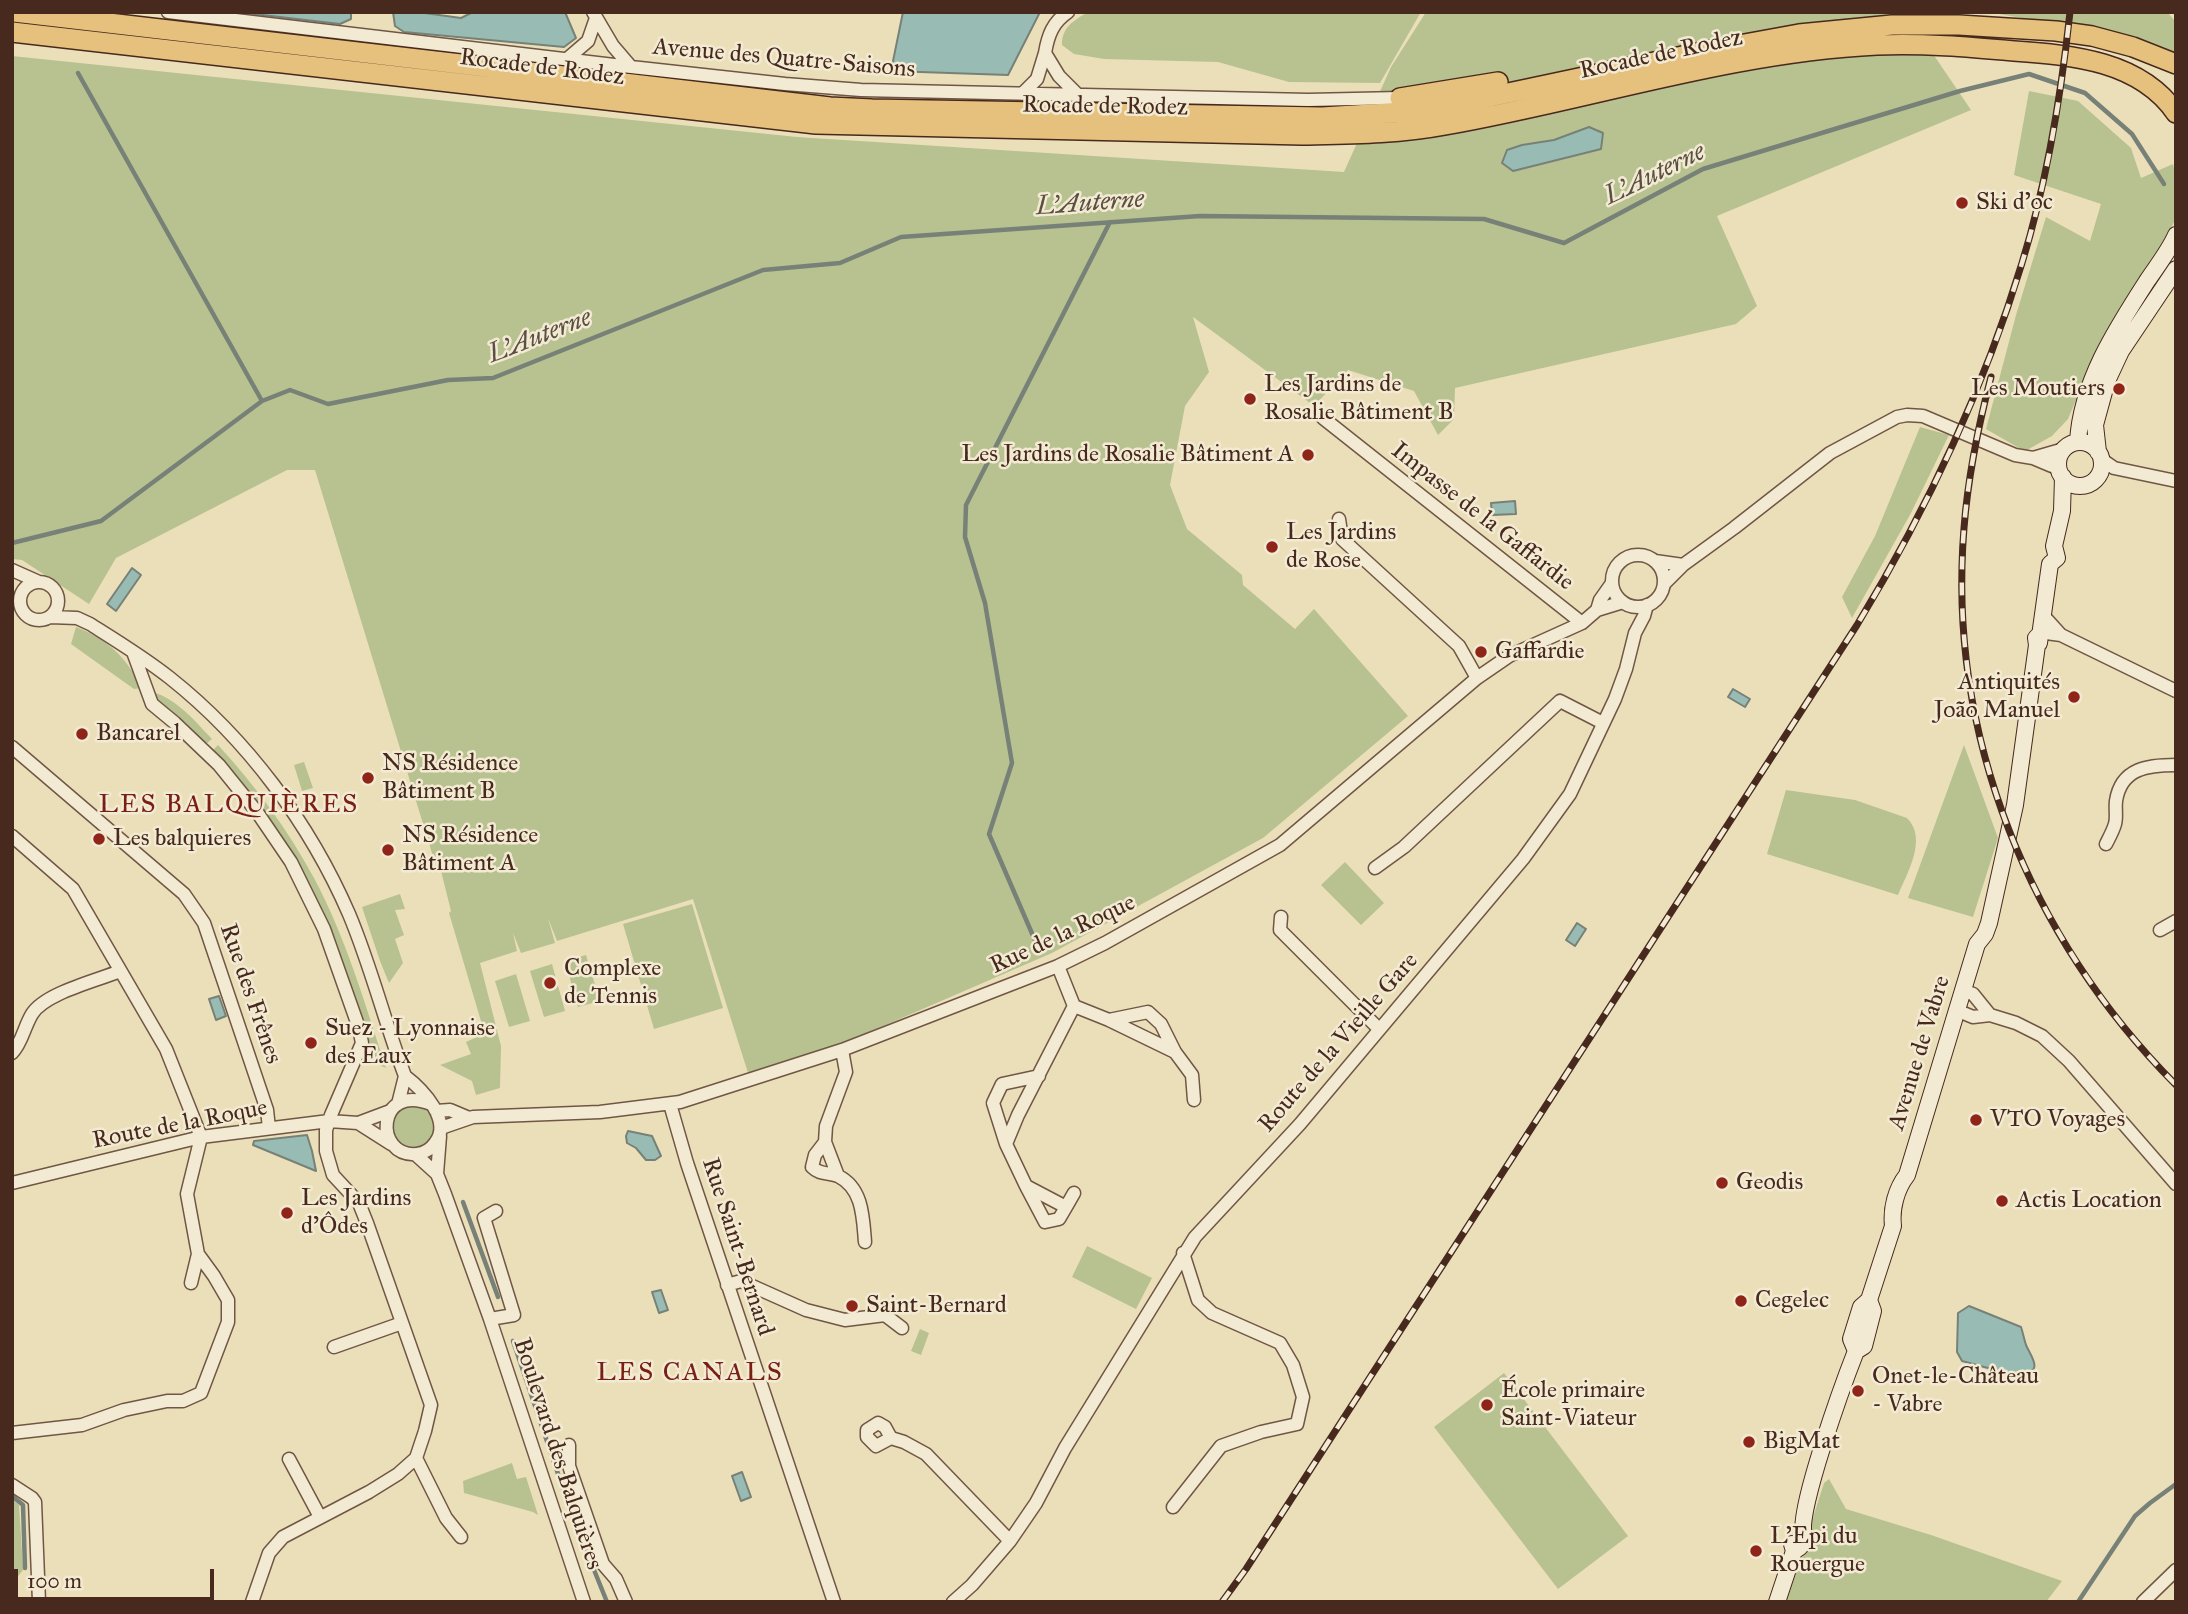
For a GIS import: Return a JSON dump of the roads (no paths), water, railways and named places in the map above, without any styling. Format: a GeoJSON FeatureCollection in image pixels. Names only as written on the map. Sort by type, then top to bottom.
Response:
{"type":"FeatureCollection","features":[{"type":"Feature","properties":{"kind":"highway","name":"Rocade de Rodez"},"geometry":{"type":"LineString","coordinates":[[13,12],[830,107],[872,109],[1322,117],[1404,112],[1447,106],[1799,34],[1892,25],[1959,25],[2056,31],[2092,36],[2133,47],[2176,64]]}},
{"type":"Feature","properties":{"kind":"highway","name":"Rocade de Rodez"},"geometry":{"type":"LineString","coordinates":[[12,32],[789,121],[844,125],[1303,135],[1373,134],[1443,125],[1730,65],[1804,52],[1878,45],[1979,48],[2040,53],[2098,62],[2142,80],[2167,101],[2176,113]]}},
{"type":"Feature","properties":{"kind":"highway"},"geometry":{"type":"LineString","coordinates":[[1400,98],[1531,77],[1671,50],[1706,51]]}},
{"type":"Feature","properties":{"kind":"main road"},"geometry":{"type":"LineString","coordinates":[[2176,235],[2118,326],[2092,380],[2071,446],[2059,460],[2060,471],[2074,485],[2092,481],[2103,463],[2095,425],[2107,381],[2121,351],[2176,269]]}},
{"type":"Feature","properties":{"kind":"main road"},"geometry":{"type":"LineString","coordinates":[[2071,446],[2089,444],[2103,463]]}},
{"type":"Feature","properties":{"kind":"main road","name":"Avenue de Vabre"},"geometry":{"type":"LineString","coordinates":[[1777,1602],[1794,1551],[1800,1547],[1804,1534],[1801,1527],[1833,1413],[1856,1351],[1864,1346],[1872,1311],[1869,1300],[1893,1226],[1901,1218],[1910,1186],[1907,1175],[1977,944],[1979,920],[1999,875],[2015,805],[2050,564],[2057,558],[2054,546],[2062,511],[2060,471]]}},
{"type":"Feature","properties":{"kind":"main road","name":"Avenue de Vabre"},"geometry":{"type":"LineString","coordinates":[[2062,511],[2081,485]]}},
{"type":"Feature","properties":{"kind":"street","name":"Avenue des Quatre-Saisons"},"geometry":{"type":"LineString","coordinates":[[168,12],[227,16],[631,67],[861,90],[1308,100],[1400,98]]}},
{"type":"Feature","properties":{"kind":"street"},"geometry":{"type":"LineString","coordinates":[[1022,94],[1037,79],[1048,39],[1057,20],[1068,12]]}},
{"type":"Feature","properties":{"kind":"street"},"geometry":{"type":"LineString","coordinates":[[568,59],[588,41],[594,15]]}},
{"type":"Feature","properties":{"kind":"street"},"geometry":{"type":"LineString","coordinates":[[594,15],[613,46],[631,67]]}},
{"type":"Feature","properties":{"kind":"street"},"geometry":{"type":"LineString","coordinates":[[1045,53],[1059,76],[1078,95]]}},
{"type":"Feature","properties":{"kind":"street"},"geometry":{"type":"LineString","coordinates":[[1626,604],[1647,605],[1658,597],[1664,584],[1683,565],[1830,453],[1898,417],[1923,416],[2060,471]]}},
{"type":"Feature","properties":{"kind":"street","name":"Impasse de la Gaffardie"},"geometry":{"type":"LineString","coordinates":[[1323,418],[1582,623]]}},
{"type":"Feature","properties":{"kind":"street"},"geometry":{"type":"LineString","coordinates":[[2033,458],[2071,446]]}},
{"type":"Feature","properties":{"kind":"street"},"geometry":{"type":"LineString","coordinates":[[2103,463],[2176,481]]}},
{"type":"Feature","properties":{"kind":"street"},"geometry":{"type":"LineString","coordinates":[[1339,519],[1342,539],[1459,646],[1477,678]]}},
{"type":"Feature","properties":{"kind":"street"},"geometry":{"type":"LineString","coordinates":[[1638,626],[1626,604],[1617,597],[1612,583],[1615,567],[1629,556],[1643,555],[1656,562],[1683,565]]}},
{"type":"Feature","properties":{"kind":"street"},"geometry":{"type":"LineString","coordinates":[[1656,562],[1664,584]]}},
{"type":"Feature","properties":{"kind":"street"},"geometry":{"type":"LineString","coordinates":[[12,570],[49,585],[76,618]]}},
{"type":"Feature","properties":{"kind":"street"},"geometry":{"type":"LineString","coordinates":[[12,615],[26,586],[38,582]]}},
{"type":"Feature","properties":{"kind":"street","name":"Rue de la Roque"},"geometry":{"type":"LineString","coordinates":[[1597,610],[1600,600],[1612,583]]}},
{"type":"Feature","properties":{"kind":"street"},"geometry":{"type":"LineString","coordinates":[[12,584],[23,612],[30,619]]}},
{"type":"Feature","properties":{"kind":"street"},"geometry":{"type":"LineString","coordinates":[[50,617],[56,609],[56,593]]}},
{"type":"Feature","properties":{"kind":"street","name":"Rue de la Roque"},"geometry":{"type":"LineString","coordinates":[[440,1132],[469,1118],[600,1112],[670,1104],[842,1050],[1058,965],[1105,943],[1280,845],[1477,678],[1509,656],[1582,623],[1597,610],[1626,604]]}},
{"type":"Feature","properties":{"kind":"street","name":"Route de la Vieille Gare"},"geometry":{"type":"LineString","coordinates":[[953,1602],[972,1585],[1010,1541],[1036,1503],[1079,1426],[1195,1237],[1300,1124],[1523,859],[1570,793],[1626,669],[1647,605]]}},
{"type":"Feature","properties":{"kind":"street"},"geometry":{"type":"LineString","coordinates":[[2042,614],[2061,635],[2176,691]]}},
{"type":"Feature","properties":{"kind":"street"},"geometry":{"type":"LineString","coordinates":[[12,620],[76,618],[90,624],[169,677],[249,754],[282,797],[332,878],[350,916],[405,1076],[434,1108],[440,1132],[429,1149],[415,1154],[399,1150],[393,1144],[386,1128],[405,1076]]}},
{"type":"Feature","properties":{"kind":"street"},"geometry":{"type":"LineString","coordinates":[[2039,638],[2061,635]]}},
{"type":"Feature","properties":{"kind":"street"},"geometry":{"type":"LineString","coordinates":[[133,652],[152,704],[212,758],[257,812],[290,862],[324,929],[362,1043],[335,1103],[326,1130],[326,1151],[333,1175],[359,1203],[431,1405],[416,1458],[398,1474],[369,1492],[282,1537],[269,1553],[252,1602]]}},
{"type":"Feature","properties":{"kind":"street"},"geometry":{"type":"LineString","coordinates":[[1375,868],[1404,847],[1560,701],[1603,723]]}},
{"type":"Feature","properties":{"kind":"street","name":"Rue des Frênes"},"geometry":{"type":"LineString","coordinates":[[12,747],[184,894],[195,907],[204,923],[267,1110],[269,1128]]}},
{"type":"Feature","properties":{"kind":"street"},"geometry":{"type":"LineString","coordinates":[[2106,845],[2115,823],[2116,800],[2121,785],[2135,771],[2152,765],[2176,765]]}},
{"type":"Feature","properties":{"kind":"street"},"geometry":{"type":"LineString","coordinates":[[12,836],[73,889],[166,1049],[201,1137],[187,1194],[198,1254],[191,1283]]}},
{"type":"Feature","properties":{"kind":"street"},"geometry":{"type":"LineString","coordinates":[[1281,917],[1280,929],[1379,1029]]}},
{"type":"Feature","properties":{"kind":"street"},"geometry":{"type":"LineString","coordinates":[[2160,930],[2176,921]]}},
{"type":"Feature","properties":{"kind":"street"},"geometry":{"type":"LineString","coordinates":[[1058,965],[1074,1006],[1175,1052]]}},
{"type":"Feature","properties":{"kind":"street"},"geometry":{"type":"LineString","coordinates":[[12,1054],[32,1014],[41,1004],[120,971]]}},
{"type":"Feature","properties":{"kind":"street"},"geometry":{"type":"LineString","coordinates":[[1962,990],[1973,994],[1990,1015]]}},
{"type":"Feature","properties":{"kind":"street"},"geometry":{"type":"LineString","coordinates":[[1006,1144],[1074,1006]]}},
{"type":"Feature","properties":{"kind":"street"},"geometry":{"type":"LineString","coordinates":[[1956,1010],[1973,1017],[1990,1015],[2016,1023],[2042,1036],[2069,1061],[2176,1184]]}},
{"type":"Feature","properties":{"kind":"street"},"geometry":{"type":"LineString","coordinates":[[1109,1020],[1148,1013],[1161,1024],[1175,1052],[1192,1075],[1194,1100]]}},
{"type":"Feature","properties":{"kind":"street"},"geometry":{"type":"LineString","coordinates":[[838,1177],[825,1142],[826,1126],[846,1072],[842,1050]]}},
{"type":"Feature","properties":{"kind":"street"},"geometry":{"type":"LineString","coordinates":[[1039,1076],[1002,1084],[993,1103],[1006,1144],[1045,1222],[1059,1219],[1074,1192]]}},
{"type":"Feature","properties":{"kind":"street"},"geometry":{"type":"LineString","coordinates":[[394,1107],[414,1099],[434,1108]]}},
{"type":"Feature","properties":{"kind":"street","name":"Rue Saint-Bernard"},"geometry":{"type":"LineString","coordinates":[[670,1104],[727,1285],[834,1602]]}},
{"type":"Feature","properties":{"kind":"street","name":"Route de la Roque"},"geometry":{"type":"LineString","coordinates":[[358,1123],[394,1107]]}},
{"type":"Feature","properties":{"kind":"street","name":"Rue de la Roque"},"geometry":{"type":"LineString","coordinates":[[434,1108],[450,1110],[469,1118]]}},
{"type":"Feature","properties":{"kind":"street","name":"Route de la Roque"},"geometry":{"type":"LineString","coordinates":[[12,1183],[201,1137],[330,1121],[358,1123],[393,1144]]}},
{"type":"Feature","properties":{"kind":"street","name":"Boulevard des Balquières"},"geometry":{"type":"LineString","coordinates":[[440,1132],[437,1174],[584,1602]]}},
{"type":"Feature","properties":{"kind":"street"},"geometry":{"type":"LineString","coordinates":[[825,1142],[815,1154],[812,1167],[817,1172],[838,1177],[855,1191],[862,1208],[865,1242]]}},
{"type":"Feature","properties":{"kind":"street","name":"Boulevard des Balquières"},"geometry":{"type":"LineString","coordinates":[[415,1154],[437,1174]]}},
{"type":"Feature","properties":{"kind":"street"},"geometry":{"type":"LineString","coordinates":[[1026,1186],[1066,1207]]}},
{"type":"Feature","properties":{"kind":"street","name":"Boulevard des Balquières"},"geometry":{"type":"LineString","coordinates":[[489,1319],[513,1315],[484,1218],[496,1210]]}},
{"type":"Feature","properties":{"kind":"street"},"geometry":{"type":"LineString","coordinates":[[1173,1507],[1221,1446],[1261,1432],[1297,1424],[1303,1397],[1293,1365],[1280,1342],[1212,1313],[1198,1300],[1183,1253]]}},
{"type":"Feature","properties":{"kind":"street"},"geometry":{"type":"LineString","coordinates":[[12,1433],[82,1424],[124,1410],[167,1401],[183,1401],[201,1393],[228,1322],[228,1300],[198,1254]]}},
{"type":"Feature","properties":{"kind":"street"},"geometry":{"type":"LineString","coordinates":[[727,1285],[741,1281],[806,1310],[845,1320],[885,1315],[902,1328]]}},
{"type":"Feature","properties":{"kind":"street"},"geometry":{"type":"LineString","coordinates":[[334,1347],[402,1323]]}},
{"type":"Feature","properties":{"kind":"street"},"geometry":{"type":"LineString","coordinates":[[891,1438],[926,1454],[1010,1541]]}},
{"type":"Feature","properties":{"kind":"street","name":"Boulevard des Balquières"},"geometry":{"type":"LineString","coordinates":[[569,1445],[569,1466],[603,1564],[616,1579],[626,1602]]}},
{"type":"Feature","properties":{"kind":"street"},"geometry":{"type":"LineString","coordinates":[[416,1458],[446,1518],[461,1537]]}},
{"type":"Feature","properties":{"kind":"street"},"geometry":{"type":"LineString","coordinates":[[289,1460],[320,1517]]}},
{"type":"Feature","properties":{"kind":"street"},"geometry":{"type":"LineString","coordinates":[[12,1485],[35,1502],[39,1602]]}},
{"type":"Feature","properties":{"kind":"street"},"geometry":{"type":"LineString","coordinates":[[2143,1602],[2176,1570]]}},
{"type":"Feature","properties":{"kind":"water"},"geometry":{"type":"Polygon","coordinates":[[[237,12],[351,12],[351,19],[340,24],[237,12]]]}},
{"type":"Feature","properties":{"kind":"water"},"geometry":{"type":"Polygon","coordinates":[[[393,12],[417,12],[461,18],[473,12],[565,12],[576,38],[564,47],[404,32],[395,26],[393,12]]]}},
{"type":"Feature","properties":{"kind":"water"},"geometry":{"type":"Polygon","coordinates":[[[903,12],[1039,14],[1008,75],[891,71],[903,12]]]}},
{"type":"Feature","properties":{"kind":"water"},"geometry":{"type":"Polygon","coordinates":[[[1589,127],[1603,133],[1601,149],[1513,171],[1502,163],[1507,150],[1554,140],[1589,127]]]}},
{"type":"Feature","properties":{"kind":"water"},"geometry":{"type":"Polygon","coordinates":[[[1515,501],[1516,514],[1492,515],[1491,503],[1515,501]]]}},
{"type":"Feature","properties":{"kind":"water"},"geometry":{"type":"Polygon","coordinates":[[[132,568],[141,575],[116,611],[107,604],[132,568]]]}},
{"type":"Feature","properties":{"kind":"water"},"geometry":{"type":"Polygon","coordinates":[[[1733,689],[1750,699],[1745,707],[1728,697],[1733,689]]]}},
{"type":"Feature","properties":{"kind":"water"},"geometry":{"type":"Polygon","coordinates":[[[1577,923],[1586,929],[1575,946],[1566,940],[1577,923]]]}},
{"type":"Feature","properties":{"kind":"water"},"geometry":{"type":"Polygon","coordinates":[[[219,996],[226,1016],[216,1020],[209,999],[219,996]]]}},
{"type":"Feature","properties":{"kind":"water"},"geometry":{"type":"Polygon","coordinates":[[[628,1131],[652,1136],[661,1156],[655,1160],[646,1160],[636,1148],[627,1143],[628,1131]]]}},
{"type":"Feature","properties":{"kind":"water"},"geometry":{"type":"Polygon","coordinates":[[[307,1135],[316,1171],[253,1145],[254,1141],[307,1135]]]}},
{"type":"Feature","properties":{"kind":"water"},"geometry":{"type":"Polygon","coordinates":[[[661,1290],[668,1310],[659,1313],[652,1292],[661,1290]]]}},
{"type":"Feature","properties":{"kind":"water"},"geometry":{"type":"Polygon","coordinates":[[[1969,1306],[2021,1327],[2033,1359],[2032,1371],[2021,1377],[1962,1361],[1957,1352],[1958,1313],[1969,1306]]]}},
{"type":"Feature","properties":{"kind":"water"},"geometry":{"type":"Polygon","coordinates":[[[742,1472],[751,1497],[741,1501],[732,1476],[742,1472]]]}},
{"type":"Feature","properties":{"kind":"waterway"},"geometry":{"type":"LineString","coordinates":[[78,73],[262,401]]}},
{"type":"Feature","properties":{"kind":"waterway","name":"L'Auterne"},"geometry":{"type":"LineString","coordinates":[[12,543],[101,521],[262,401],[290,390],[328,404],[448,380],[493,378],[763,270],[840,263],[901,237],[1200,216],[1484,219],[1564,243],[1703,169],[1960,91],[2029,74],[2085,93],[2132,134],[2164,184]]}},
{"type":"Feature","properties":{"kind":"waterway"},"geometry":{"type":"LineString","coordinates":[[1037,945],[989,834],[1012,763],[985,603],[965,537],[966,505],[1110,222]]}},
{"type":"Feature","properties":{"kind":"waterway"},"geometry":{"type":"LineString","coordinates":[[463,1202],[498,1297]]}},
{"type":"Feature","properties":{"kind":"waterway"},"geometry":{"type":"LineString","coordinates":[[513,1341],[573,1518],[607,1602]]}},
{"type":"Feature","properties":{"kind":"waterway"},"geometry":{"type":"LineString","coordinates":[[2078,1602],[2135,1516],[2176,1484]]}},
{"type":"Feature","properties":{"kind":"waterway"},"geometry":{"type":"LineString","coordinates":[[12,1496],[23,1505],[25,1568]]}},
{"type":"Feature","properties":{"kind":"railway"},"geometry":{"type":"LineString","coordinates":[[1222,1602],[1246,1569],[1857,625],[1906,538],[1971,404],[2007,311],[2022,263],[2052,139],[2070,12]]}},
{"type":"Feature","properties":{"kind":"railway"},"geometry":{"type":"LineString","coordinates":[[1991,377],[1968,490],[1962,606],[1969,683],[1985,757],[2009,830],[2040,899],[2079,965],[2124,1027],[2176,1085]]}},
{"type":"Feature","properties":{"kind":"place","name":"Ski d'oc"},"geometry":{"type":"Point","coordinates":[1962,203]}},
{"type":"Feature","properties":{"kind":"place","name":"Les Moutiers"},"geometry":{"type":"Point","coordinates":[2119,389]}},
{"type":"Feature","properties":{"kind":"place","name":"Les Jardins de Rosalie Bâtiment B"},"geometry":{"type":"Point","coordinates":[1250,399]}},
{"type":"Feature","properties":{"kind":"place","name":"Les Jardins de Rosalie Bâtiment A"},"geometry":{"type":"Point","coordinates":[1308,455]}},
{"type":"Feature","properties":{"kind":"place","name":"Les Jardins de Rose"},"geometry":{"type":"Point","coordinates":[1272,547]}},
{"type":"Feature","properties":{"kind":"place","name":"Gaffardie"},"geometry":{"type":"Point","coordinates":[1481,652]}},
{"type":"Feature","properties":{"kind":"place","name":"Antiquités João Manuel"},"geometry":{"type":"Point","coordinates":[2074,697]}},
{"type":"Feature","properties":{"kind":"place","name":"Bancarel"},"geometry":{"type":"Point","coordinates":[82,734]}},
{"type":"Feature","properties":{"kind":"place","name":"NS Résidence Bâtiment B"},"geometry":{"type":"Point","coordinates":[368,778]}},
{"type":"Feature","properties":{"kind":"place","name":"Les balquieres"},"geometry":{"type":"Point","coordinates":[99,839]}},
{"type":"Feature","properties":{"kind":"place","name":"NS Résidence Bâtiment A"},"geometry":{"type":"Point","coordinates":[388,850]}},
{"type":"Feature","properties":{"kind":"place","name":"Complexe de Tennis"},"geometry":{"type":"Point","coordinates":[550,983]}},
{"type":"Feature","properties":{"kind":"place","name":"Suez - Lyonnaise des Eaux"},"geometry":{"type":"Point","coordinates":[311,1043]}},
{"type":"Feature","properties":{"kind":"place","name":"VTO Voyages"},"geometry":{"type":"Point","coordinates":[1976,1120]}},
{"type":"Feature","properties":{"kind":"place","name":"Geodis"},"geometry":{"type":"Point","coordinates":[1722,1183]}},
{"type":"Feature","properties":{"kind":"place","name":"Actis Location"},"geometry":{"type":"Point","coordinates":[2002,1201]}},
{"type":"Feature","properties":{"kind":"place","name":"Les Jardins d'Ôdes"},"geometry":{"type":"Point","coordinates":[287,1213]}},
{"type":"Feature","properties":{"kind":"place","name":"Cegelec"},"geometry":{"type":"Point","coordinates":[1741,1301]}},
{"type":"Feature","properties":{"kind":"place","name":"Saint-Bernard"},"geometry":{"type":"Point","coordinates":[852,1306]}},
{"type":"Feature","properties":{"kind":"place","name":"Onet-le-Château - Vabre"},"geometry":{"type":"Point","coordinates":[1858,1391]}},
{"type":"Feature","properties":{"kind":"place","name":"École primaire Saint-Viateur"},"geometry":{"type":"Point","coordinates":[1487,1405]}},
{"type":"Feature","properties":{"kind":"place","name":"BigMat"},"geometry":{"type":"Point","coordinates":[1749,1442]}},
{"type":"Feature","properties":{"kind":"place","name":"L'Epi du Rouergue"},"geometry":{"type":"Point","coordinates":[1756,1551]}},
{"type":"Feature","properties":{"kind":"district","name":"LES BALQUIÈRES"},"geometry":{"type":"Point","coordinates":[229,806]}},
{"type":"Feature","properties":{"kind":"district","name":"LES CANALS"},"geometry":{"type":"Point","coordinates":[690,1374]}}]}
